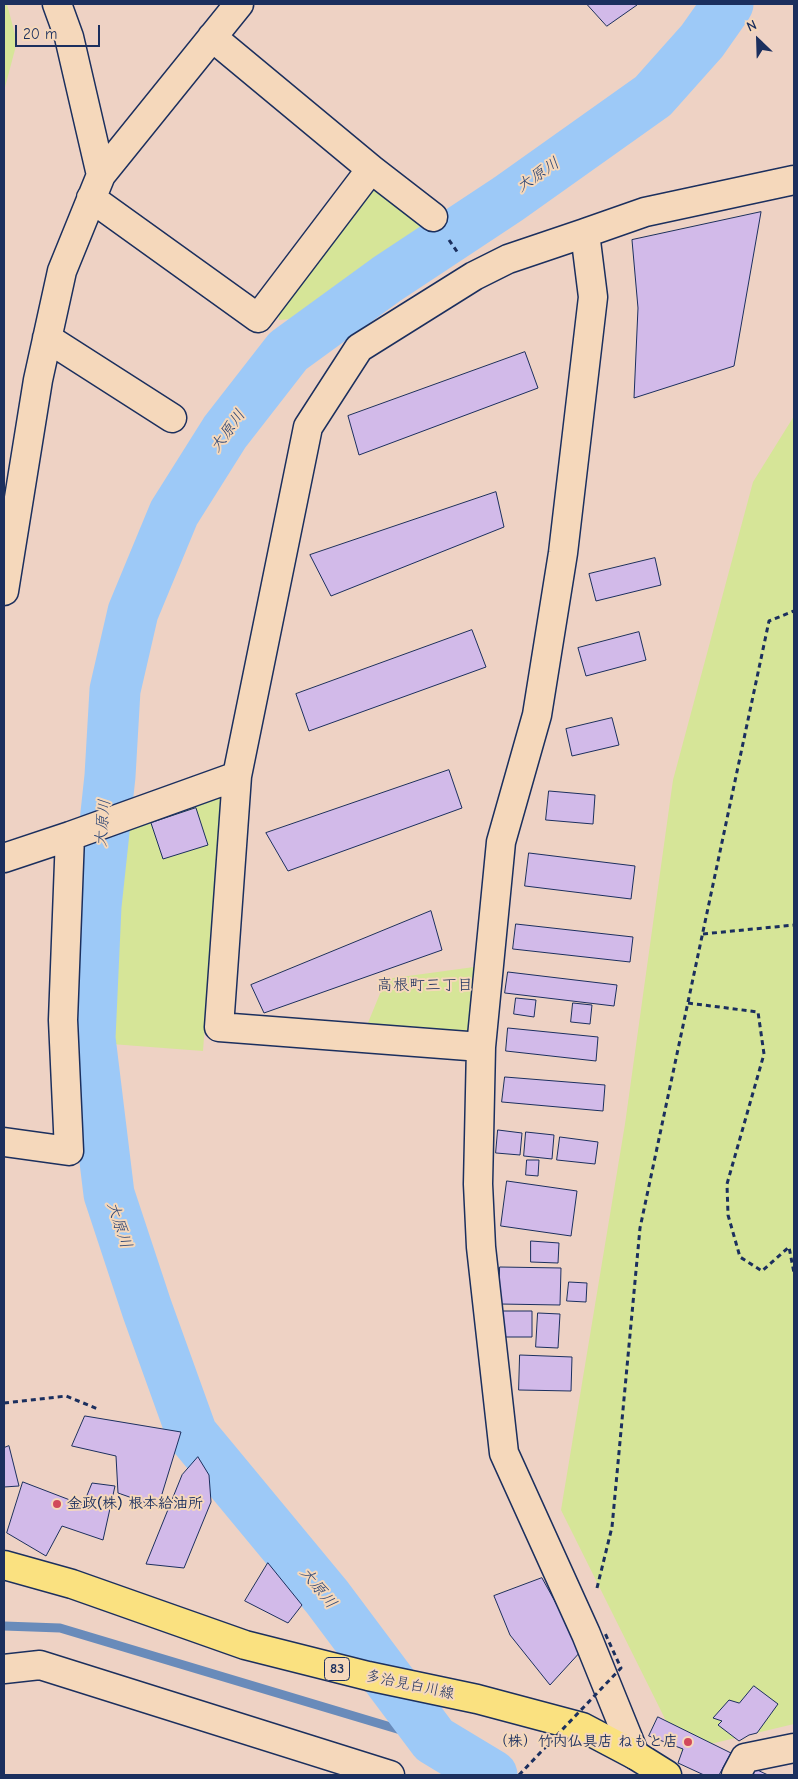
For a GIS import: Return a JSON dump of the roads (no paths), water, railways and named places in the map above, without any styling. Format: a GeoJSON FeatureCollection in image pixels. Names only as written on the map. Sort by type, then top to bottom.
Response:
{"type":"FeatureCollection","features":[{"type":"Feature","properties":{"kind":"main road","name":"多治見白川線"},"geometry":{"type":"LineString","coordinates":[[4,1565],[72,1584],[245,1645],[582,1727],[635,1755],[667,1775]]}},
{"type":"Feature","properties":{"kind":"street"},"geometry":{"type":"LineString","coordinates":[[57,4],[69,37],[96,187],[258,318],[371,169]]}},
{"type":"Feature","properties":{"kind":"street"},"geometry":{"type":"LineString","coordinates":[[5,576],[38,380],[62,271],[96,187],[239,4]]}},
{"type":"Feature","properties":{"kind":"street"},"geometry":{"type":"LineString","coordinates":[[212,37],[371,169],[434,217]]}},
{"type":"Feature","properties":{"kind":"street"},"geometry":{"type":"LineString","coordinates":[[481,1047],[219,1027],[237,776],[308,427],[359,348],[474,276],[508,259],[645,212],[794,180]]}},
{"type":"Feature","properties":{"kind":"street"},"geometry":{"type":"LineString","coordinates":[[585,233],[593,297],[564,553],[537,715],[501,842],[481,1047],[478,1184],[481,1246],[504,1453],[586,1634],[635,1755]]}},
{"type":"Feature","properties":{"kind":"street"},"geometry":{"type":"LineString","coordinates":[[47,338],[172,418]]}},
{"type":"Feature","properties":{"kind":"street"},"geometry":{"type":"LineString","coordinates":[[4,858],[237,776]]}},
{"type":"Feature","properties":{"kind":"street"},"geometry":{"type":"LineString","coordinates":[[4,1142],[69,1151],[63,1020],[70,836]]}},
{"type":"Feature","properties":{"kind":"street"},"geometry":{"type":"LineString","coordinates":[[4,1669],[40,1665],[390,1775]]}},
{"type":"Feature","properties":{"kind":"street"},"geometry":{"type":"LineString","coordinates":[[736,1775],[745,1758],[794,1748]]}},
{"type":"Feature","properties":{"kind":"waterway","name":"大原川"},"geometry":{"type":"LineString","coordinates":[[492,1775],[434,1740],[327,1597],[192,1434],[147,1309],[109,1194],[90,1038],[96,906],[110,776],[115,690],[133,612],[174,513],[225,432],[288,351],[387,279],[508,199],[653,96],[702,41],[728,4]]}},
{"type":"Feature","properties":{"kind":"waterway"},"geometry":{"type":"LineString","coordinates":[[4,1626],[60,1628],[434,1740]]}},
{"type":"Feature","properties":{"kind":"place","name":"金政(株) 根本給油所"},"geometry":{"type":"Point","coordinates":[57,1504]}},
{"type":"Feature","properties":{"kind":"place","name":"（株）竹内仏具店 ねもと店"},"geometry":{"type":"Point","coordinates":[688,1742]}},
{"type":"Feature","properties":{"kind":"district","name":"高根町三丁目"},"geometry":{"type":"Point","coordinates":[425,985]}}]}
